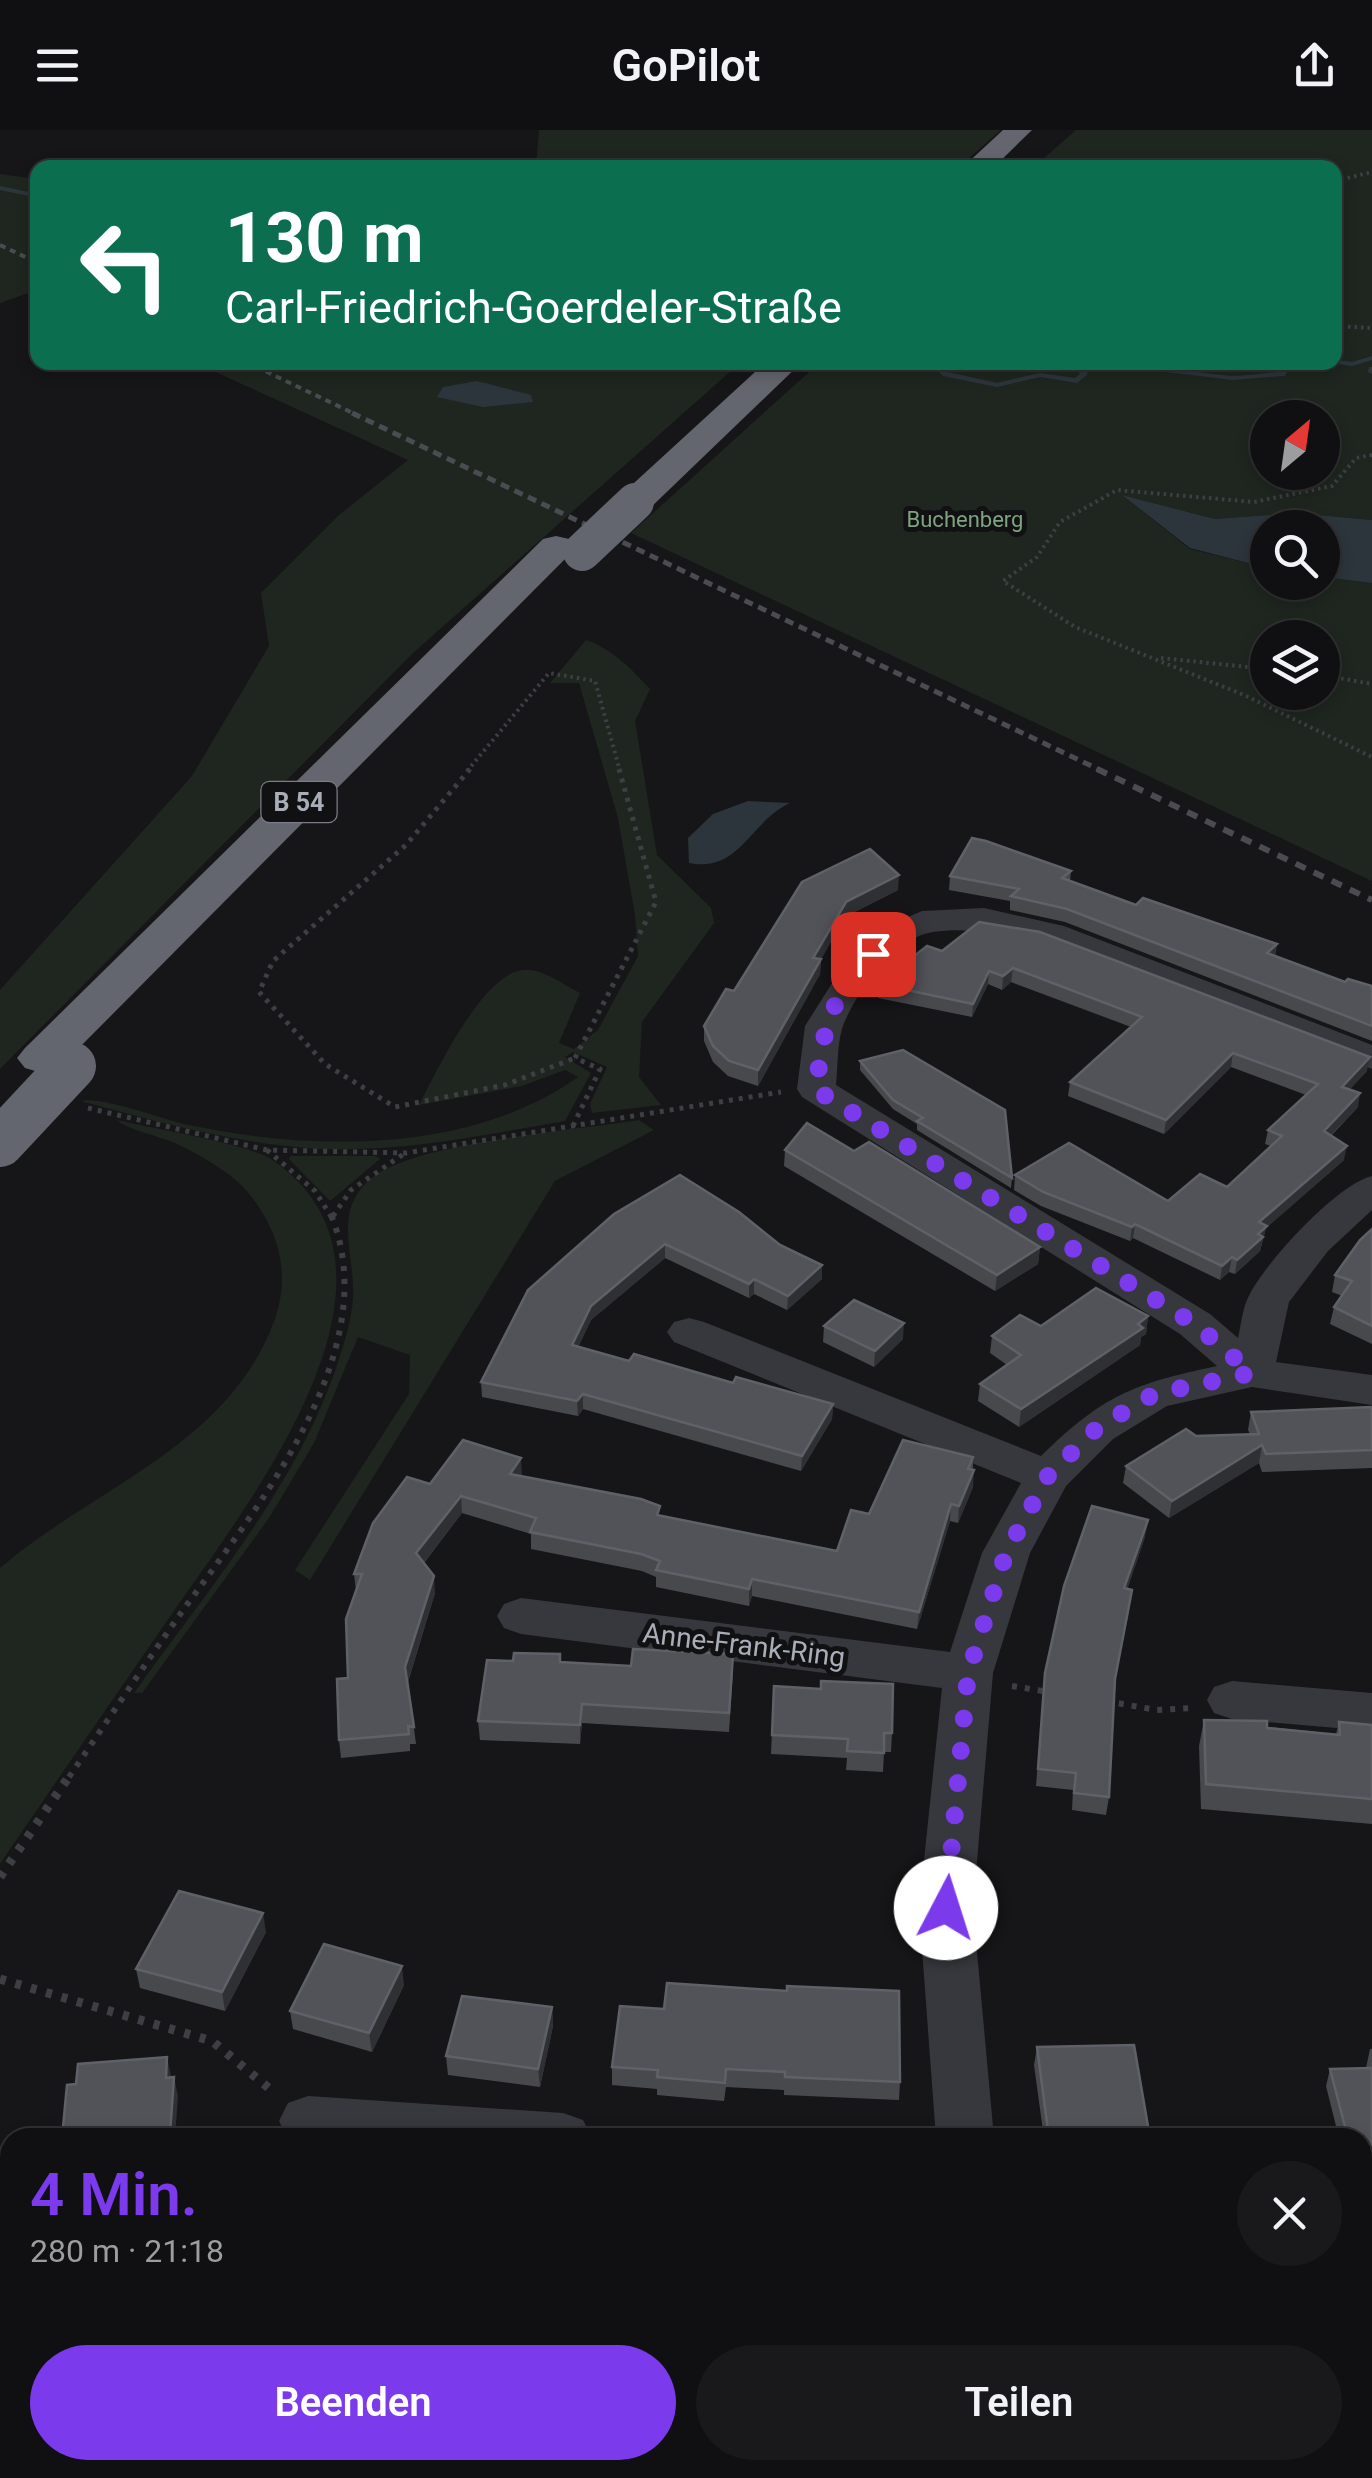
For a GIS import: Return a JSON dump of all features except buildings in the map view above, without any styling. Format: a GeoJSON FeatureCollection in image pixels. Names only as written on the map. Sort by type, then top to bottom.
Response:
{"type":"FeatureCollection","features":[{"type":"Feature","properties":{"kind":"highway"},"geometry":{"type":"LineString","coordinates":[[985,160],[1019,130]]}},
{"type":"Feature","properties":{"kind":"highway"},"geometry":{"type":"LineString","coordinates":[[1006,160],[1040,130]]}},
{"type":"Feature","properties":{"kind":"highway","name":"B 54"},"geometry":{"type":"LineString","coordinates":[[0,1143],[569,550],[750,370]]}},
{"type":"Feature","properties":{"kind":"highway","name":"B 54"},"geometry":{"type":"LineString","coordinates":[[622,500],[776,370]]}},
{"type":"Feature","properties":{"kind":"highway","name":"B 54"},"geometry":{"type":"LineString","coordinates":[[0,1102],[66,1077]]}},
{"type":"Feature","properties":{"kind":"street"},"geometry":{"type":"LineString","coordinates":[[1252,1373],[1195,1324],[816,1090],[824,1026],[858,969],[888,940],[922,922],[968,920],[1050,934],[1372,1058]]}},
{"type":"Feature","properties":{"kind":"street"},"geometry":{"type":"LineString","coordinates":[[1252,1373],[1268,1300],[1313,1242],[1372,1188]]}},
{"type":"Feature","properties":{"kind":"street"},"geometry":{"type":"LineString","coordinates":[[689,1332],[1048,1476]]}},
{"type":"Feature","properties":{"kind":"street"},"geometry":{"type":"LineString","coordinates":[[965,2128],[946,1908],[968,1674],[1006,1553],[1048,1476],[1097,1428],[1154,1394],[1252,1373],[1372,1390]]}},
{"type":"Feature","properties":{"kind":"street","name":"Anne-Frank-Ring"},"geometry":{"type":"LineString","coordinates":[[521,1616],[968,1674]]}},
{"type":"Feature","properties":{"kind":"street"},"geometry":{"type":"LineString","coordinates":[[1232,1700],[1372,1712]]}},
{"type":"Feature","properties":{"kind":"street"},"geometry":{"type":"LineString","coordinates":[[308,2121],[413,2128]]}},
{"type":"Feature","properties":{"kind":"path"},"geometry":{"type":"LineString","coordinates":[[1342,179],[1372,172]]}},
{"type":"Feature","properties":{"kind":"path"},"geometry":{"type":"LineString","coordinates":[[1342,326],[1372,328]]}},
{"type":"Feature","properties":{"kind":"path"},"geometry":{"type":"LineString","coordinates":[[1372,455],[1356,458],[1332,486],[1254,502],[1116,490],[1060,522],[1037,557],[1004,580],[1075,627],[1244,695],[1372,757]]}},
{"type":"Feature","properties":{"kind":"path"},"geometry":{"type":"LineString","coordinates":[[1150,656],[1250,668]]}},
{"type":"Feature","properties":{"kind":"path"},"geometry":{"type":"LineString","coordinates":[[573,1126],[600,1069],[576,1058],[504,1085],[394,1107],[324,1064],[258,992],[274,961],[406,845],[549,674],[596,681],[656,902],[576,1058]]}},
{"type":"Feature","properties":{"kind":"path"},"geometry":{"type":"LineString","coordinates":[[1340,679],[1372,684]]}},
{"type":"Feature","properties":{"kind":"path"},"geometry":{"type":"LineString","coordinates":[[0,1877],[290,1457],[330,1357],[344,1302],[342,1253],[333,1216],[302,1178],[267,1150],[66,1077]]}},
{"type":"Feature","properties":{"kind":"path"},"geometry":{"type":"LineString","coordinates":[[267,1150],[406,1152],[816,1090]]}},
{"type":"Feature","properties":{"kind":"path"},"geometry":{"type":"LineString","coordinates":[[333,1216],[351,1190],[406,1152]]}},
{"type":"Feature","properties":{"kind":"path"},"geometry":{"type":"LineString","coordinates":[[968,1674],[1064,1695]]}},
{"type":"Feature","properties":{"kind":"path"},"geometry":{"type":"LineString","coordinates":[[1101,1701],[1156,1710],[1232,1700]]}},
{"type":"Feature","properties":{"kind":"path"},"geometry":{"type":"LineString","coordinates":[[0,1979],[212,2041],[308,2121]]}},
{"type":"Feature","properties":{"kind":"green space"},"geometry":{"type":"Polygon","coordinates":[[[539,130],[1001,130],[967,160],[537,160],[539,130]]]}},
{"type":"Feature","properties":{"kind":"green space","name":"Buchenberg"},"geometry":{"type":"Polygon","coordinates":[[[1076,130],[1372,130],[1372,520],[1340,517],[1340,510],[1250,510],[1250,516],[1215,519],[1122,495],[1190,549],[1250,564],[1250,600],[1340,600],[1340,579],[1372,583],[1372,881],[631,533],[811,370],[1342,370],[1342,160],[1042,160],[1076,130]]]}},
{"type":"Feature","properties":{"kind":"green space"},"geometry":{"type":"Polygon","coordinates":[[[0,174],[30,178],[30,292],[0,303],[0,174]]]}},
{"type":"Feature","properties":{"kind":"green space"},"geometry":{"type":"Polygon","coordinates":[[[211,370],[732,370],[413,653],[0,1069],[0,990],[192,776],[269,646],[261,593],[339,515],[408,460],[211,370]]]}},
{"type":"Feature","properties":{"kind":"green space"},"geometry":{"type":"Polygon","coordinates":[[[586,640],[613,654],[650,689],[635,721],[657,855],[711,908],[714,923],[642,1022],[639,1077],[661,1105],[592,1113],[590,1104],[607,1067],[573,1052],[565,1057],[591,1073],[565,1121],[404,1146],[339,1149],[277,1145],[192,1130],[81,1101],[116,1104],[232,1133],[335,1142],[387,1140],[488,1121],[535,1103],[578,1077],[565,1070],[522,1086],[419,1105],[476,1006],[507,976],[522,970],[537,971],[580,993],[559,1043],[574,1049],[598,1030],[638,956],[618,818],[579,683],[550,683],[586,640]]]}},
{"type":"Feature","properties":{"kind":"green space"},"geometry":{"type":"Polygon","coordinates":[[[117,1120],[221,1142],[271,1159],[318,1207],[336,1264],[331,1326],[309,1392],[238,1519],[0,1864],[0,1568],[154,1462],[224,1403],[252,1367],[273,1324],[281,1290],[276,1242],[244,1188],[197,1154],[117,1120]]]}},
{"type":"Feature","properties":{"kind":"green space"},"geometry":{"type":"Polygon","coordinates":[[[639,1120],[654,1130],[555,1181],[310,1580],[295,1570],[409,1394],[410,1355],[358,1337],[314,1443],[269,1518],[142,1693],[134,1693],[250,1532],[302,1447],[323,1403],[351,1312],[349,1218],[360,1190],[373,1177],[395,1165],[425,1155],[500,1139],[639,1120]]]}},
{"type":"Feature","properties":{"kind":"green space"},"geometry":{"type":"Polygon","coordinates":[[[289,1159],[380,1159],[330,1201],[289,1159]]]}},
{"type":"Feature","properties":{"kind":"shaded area"},"geometry":{"type":"Polygon","coordinates":[[[477,381],[531,395],[533,402],[483,407],[437,397],[443,387],[477,381]]]}},
{"type":"Feature","properties":{"kind":"shaded area"},"geometry":{"type":"Polygon","coordinates":[[[1122,495],[1215,519],[1250,516],[1250,564],[1190,548],[1122,495]]]}},
{"type":"Feature","properties":{"kind":"shaded area"},"geometry":{"type":"Polygon","coordinates":[[[1340,517],[1372,520],[1372,583],[1340,579],[1340,517]]]}},
{"type":"Feature","properties":{"kind":"shaded area"},"geometry":{"type":"Polygon","coordinates":[[[748,801],[790,803],[776,811],[733,853],[706,864],[689,863],[688,838],[713,814],[748,801]]]}},
{"type":"Feature","properties":{"kind":"waterway"},"geometry":{"type":"LineString","coordinates":[[0,188],[30,194]]}},
{"type":"Feature","properties":{"kind":"waterway"},"geometry":{"type":"LineString","coordinates":[[1342,363],[1372,358]]}},
{"type":"Feature","properties":{"kind":"waterway"},"geometry":{"type":"LineString","coordinates":[[941,370],[997,385],[1040,375],[1077,381],[1084,374],[1082,370]]}},
{"type":"Feature","properties":{"kind":"waterway"},"geometry":{"type":"LineString","coordinates":[[1167,370],[1233,378],[1282,374],[1284,370]]}},
{"type":"Feature","properties":{"kind":"railway"},"geometry":{"type":"LineString","coordinates":[[0,245],[30,259]]}},
{"type":"Feature","properties":{"kind":"railway"},"geometry":{"type":"LineString","coordinates":[[263,370],[357,415]]}},
{"type":"Feature","properties":{"kind":"railway"},"geometry":{"type":"LineString","coordinates":[[352,413],[1102,771]]}},
{"type":"Feature","properties":{"kind":"railway"},"geometry":{"type":"LineString","coordinates":[[1097,769],[1372,900]]}},
{"type":"Feature","properties":{"kind":"route"},"geometry":{"type":"LineString","coordinates":[[873,954],[858,969],[824,1026],[816,1090],[1195,1324],[1252,1373],[1154,1394],[1097,1428],[1048,1476],[1006,1553],[968,1674],[946,1908]]}}]}
